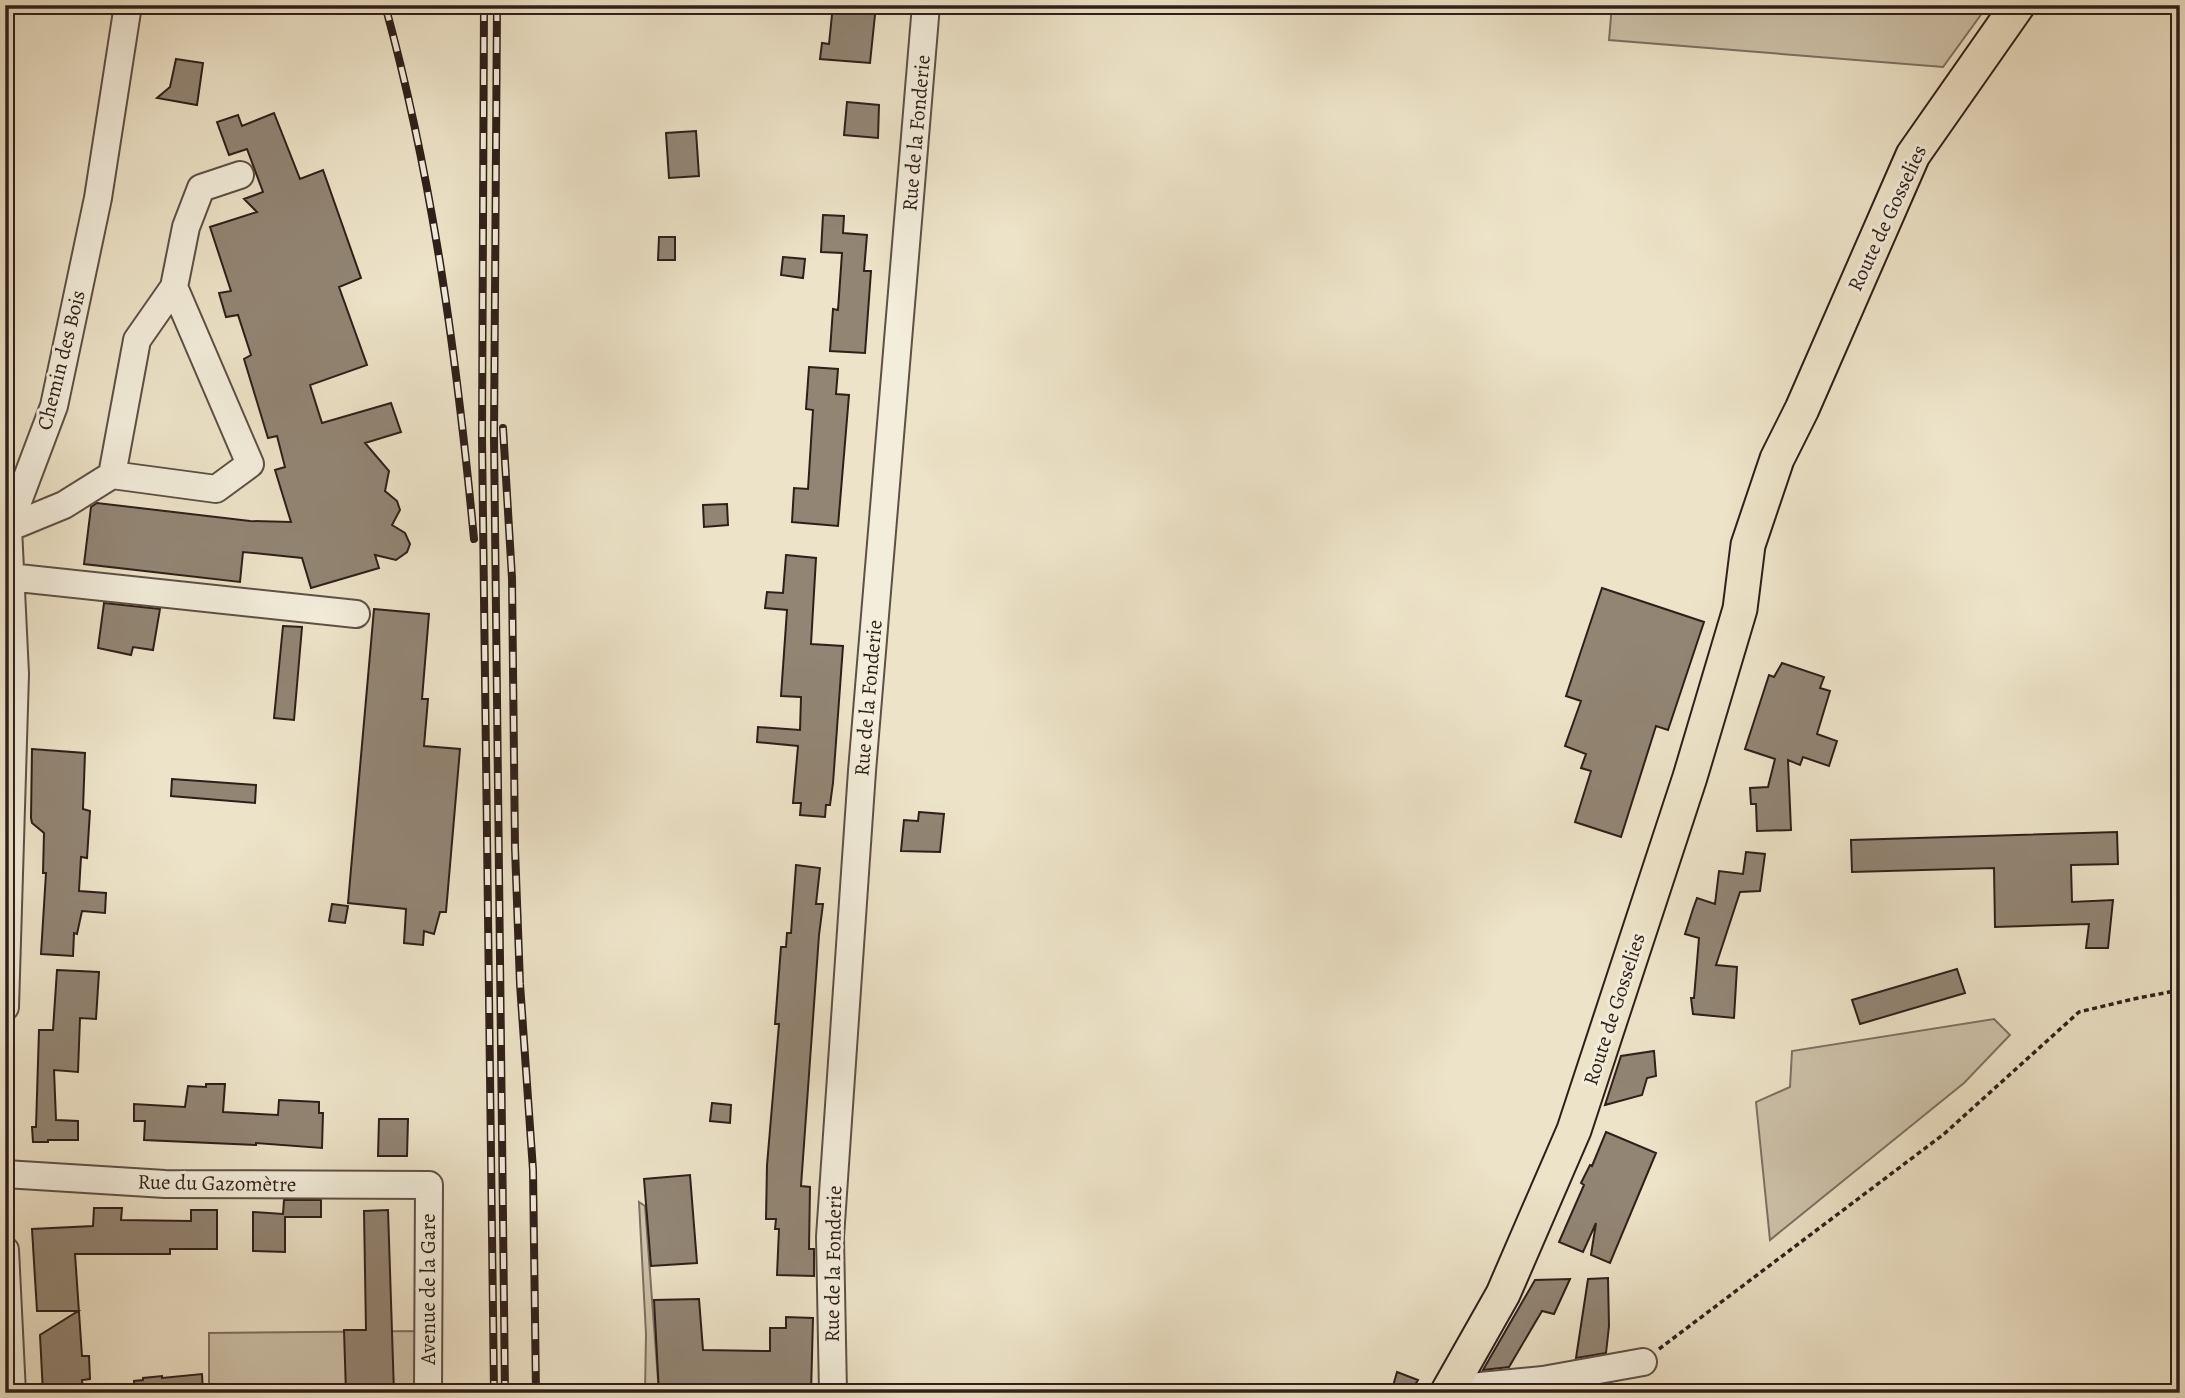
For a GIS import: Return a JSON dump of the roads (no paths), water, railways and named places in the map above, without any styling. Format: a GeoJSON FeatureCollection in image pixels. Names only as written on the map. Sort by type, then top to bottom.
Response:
{"type":"FeatureCollection","features":[{"type":"Feature","properties":{"kind":"main road","name":"Route de Gosselies"},"geometry":{"type":"LineString","coordinates":[[1448,1391],[1503,1294],[1574,1130],[1690,777],[1740,609],[1748,545],[1777,459],[1802,409],[1913,155],[2018,5]]}},
{"type":"Feature","properties":{"kind":"street","name":"Chemin des Bois"},"geometry":{"type":"LineString","coordinates":[[5,1007],[15,674],[7,527],[54,406],[98,198],[128,5]]}},
{"type":"Feature","properties":{"kind":"street","name":"Rue de la Fonderie"},"geometry":{"type":"LineString","coordinates":[[832,1393],[831,1223],[862,771],[926,5]]}},
{"type":"Feature","properties":{"kind":"street"},"geometry":{"type":"LineString","coordinates":[[112,475],[137,340],[174,286],[186,227],[201,188],[240,175]]}},
{"type":"Feature","properties":{"kind":"street"},"geometry":{"type":"LineString","coordinates":[[7,527],[64,505],[112,475],[216,489],[250,464],[174,286]]}},
{"type":"Feature","properties":{"kind":"street"},"geometry":{"type":"LineString","coordinates":[[9,577],[356,614]]}},
{"type":"Feature","properties":{"kind":"street","name":"Rue du Gazomètre"},"geometry":{"type":"LineString","coordinates":[[5,1174],[165,1184],[429,1185]]}},
{"type":"Feature","properties":{"kind":"street","name":"Avenue de la Gare"},"geometry":{"type":"LineString","coordinates":[[428,1393],[429,1185]]}},
{"type":"Feature","properties":{"kind":"street"},"geometry":{"type":"LineString","coordinates":[[5,1250],[12,1393]]}},
{"type":"Feature","properties":{"kind":"street"},"geometry":{"type":"LineString","coordinates":[[1448,1391],[1543,1380],[1643,1362]]}},
{"type":"Feature","properties":{"kind":"railway"},"geometry":{"type":"LineString","coordinates":[[385,5],[430,203],[460,405],[474,539]]}},
{"type":"Feature","properties":{"kind":"railway"},"geometry":{"type":"LineString","coordinates":[[484,5],[482,438],[494,1393]]}},
{"type":"Feature","properties":{"kind":"railway"},"geometry":{"type":"LineString","coordinates":[[497,5],[494,438],[505,1393]]}},
{"type":"Feature","properties":{"kind":"railway"},"geometry":{"type":"LineString","coordinates":[[503,428],[512,578],[515,848],[520,984],[533,1170],[536,1393]]}}]}
